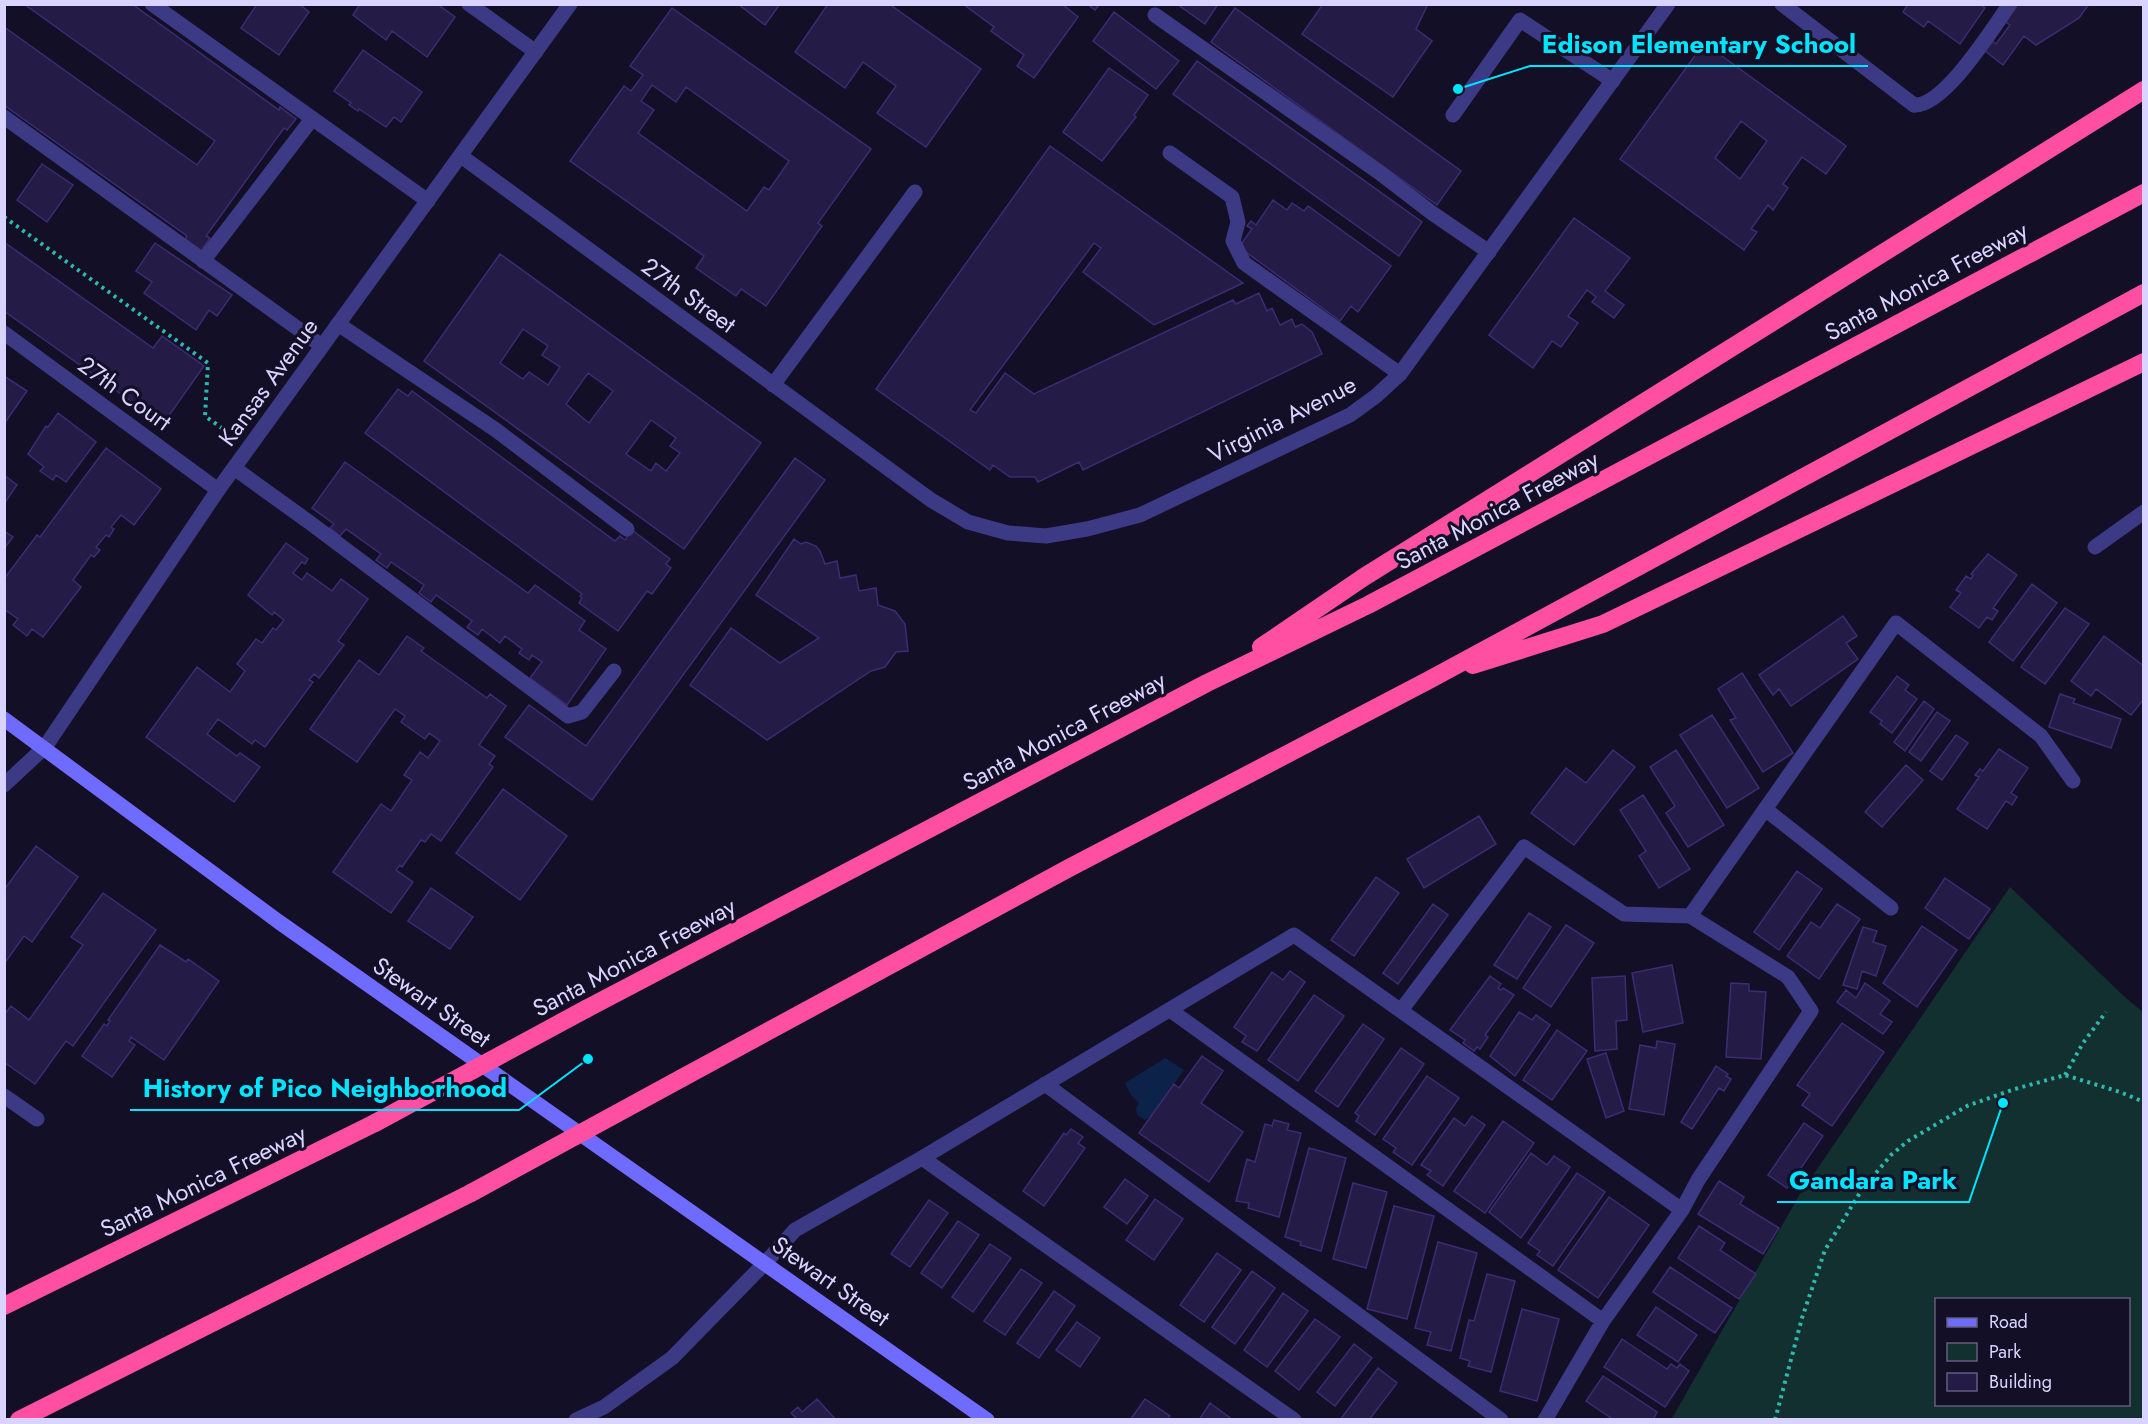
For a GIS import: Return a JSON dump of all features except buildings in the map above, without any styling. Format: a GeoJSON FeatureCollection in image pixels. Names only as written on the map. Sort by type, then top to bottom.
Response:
{"type":"FeatureCollection","features":[{"type":"Feature","properties":{"kind":"highway"},"geometry":{"type":"LineString","coordinates":[[1207,683],[1364,577],[2144,90]]}},
{"type":"Feature","properties":{"kind":"highway","name":"Santa Monica Freeway"},"geometry":{"type":"LineString","coordinates":[[4,1306],[375,1123],[586,1009],[1207,683],[1368,605],[2144,193]]}},
{"type":"Feature","properties":{"kind":"highway"},"geometry":{"type":"LineString","coordinates":[[19,1419],[471,1193],[1069,868],[1429,680],[2144,293]]}},
{"type":"Feature","properties":{"kind":"highway"},"geometry":{"type":"LineString","coordinates":[[1429,680],[1603,624],[2144,362]]}},
{"type":"Feature","properties":{"kind":"street"},"geometry":{"type":"LineString","coordinates":[[152,4],[428,201]]}},
{"type":"Feature","properties":{"kind":"street"},"geometry":{"type":"LineString","coordinates":[[469,4],[536,52]]}},
{"type":"Feature","properties":{"kind":"street","name":"Kansas Avenue"},"geometry":{"type":"LineString","coordinates":[[4,785],[45,747],[218,490],[570,4]]}},
{"type":"Feature","properties":{"kind":"street","name":"Virginia Avenue"},"geometry":{"type":"LineString","coordinates":[[890,471],[968,522],[1008,533],[1046,536],[1087,529],[1140,515],[1350,415],[1377,396],[1401,374],[1668,4]]}},
{"type":"Feature","properties":{"kind":"street"},"geometry":{"type":"LineString","coordinates":[[1782,4],[1914,105],[1929,102],[1968,64],[2010,4]]}},
{"type":"Feature","properties":{"kind":"street"},"geometry":{"type":"LineString","coordinates":[[1155,15],[1489,252]]}},
{"type":"Feature","properties":{"kind":"street"},"geometry":{"type":"LineString","coordinates":[[1453,115],[1520,20],[1613,81]]}},
{"type":"Feature","properties":{"kind":"street"},"geometry":{"type":"LineString","coordinates":[[4,117],[322,346]]}},
{"type":"Feature","properties":{"kind":"street"},"geometry":{"type":"LineString","coordinates":[[203,261],[312,119]]}},
{"type":"Feature","properties":{"kind":"street"},"geometry":{"type":"LineString","coordinates":[[1170,153],[1232,197],[1238,222],[1233,241],[1244,263],[1401,374]]}},
{"type":"Feature","properties":{"kind":"street","name":"27th Street"},"geometry":{"type":"LineString","coordinates":[[461,156],[890,471]]}},
{"type":"Feature","properties":{"kind":"street"},"geometry":{"type":"LineString","coordinates":[[773,385],[915,192]]}},
{"type":"Feature","properties":{"kind":"street"},"geometry":{"type":"LineString","coordinates":[[338,324],[496,430],[627,529]]}},
{"type":"Feature","properties":{"kind":"street","name":"27th Court"},"geometry":{"type":"LineString","coordinates":[[4,333],[218,490]]}},
{"type":"Feature","properties":{"kind":"street"},"geometry":{"type":"LineString","coordinates":[[234,468],[568,716],[582,712],[614,671]]}},
{"type":"Feature","properties":{"kind":"street"},"geometry":{"type":"LineString","coordinates":[[2095,547],[2144,512]]}},
{"type":"Feature","properties":{"kind":"street"},"geometry":{"type":"LineString","coordinates":[[1690,916],[1896,623],[2041,736],[2073,781]]}},
{"type":"Feature","properties":{"kind":"street","name":"Stewart Street"},"geometry":{"type":"LineString","coordinates":[[4,719],[45,747],[279,922],[987,1419]]}},
{"type":"Feature","properties":{"kind":"street"},"geometry":{"type":"LineString","coordinates":[[1765,809],[1891,908]]}},
{"type":"Feature","properties":{"kind":"street"},"geometry":{"type":"LineString","coordinates":[[1402,1009],[1524,847],[1624,914],[1690,916],[1788,977],[1811,1011],[1698,1180],[1682,1210],[1603,1321],[1545,1419]]}},
{"type":"Feature","properties":{"kind":"street"},"geometry":{"type":"LineString","coordinates":[[576,1419],[604,1407],[672,1358],[795,1230],[922,1158],[1294,935],[1402,1009],[1682,1210]]}},
{"type":"Feature","properties":{"kind":"street"},"geometry":{"type":"LineString","coordinates":[[1170,1010],[1603,1321]]}},
{"type":"Feature","properties":{"kind":"street"},"geometry":{"type":"LineString","coordinates":[[1045,1084],[1501,1419]]}},
{"type":"Feature","properties":{"kind":"street"},"geometry":{"type":"LineString","coordinates":[[4,1096],[37,1119]]}},
{"type":"Feature","properties":{"kind":"street"},"geometry":{"type":"LineString","coordinates":[[922,1158],[1294,1419]]}},
{"type":"Feature","properties":{"kind":"path"},"geometry":{"type":"LineString","coordinates":[[4,217],[208,363],[205,416],[249,447]]}},
{"type":"Feature","properties":{"kind":"path"},"geometry":{"type":"LineString","coordinates":[[2065,1075],[2083,1043],[2106,1012]]}},
{"type":"Feature","properties":{"kind":"path"},"geometry":{"type":"LineString","coordinates":[[1775,1419],[1802,1318],[1825,1250],[1851,1206],[1891,1155],[1908,1141],[1967,1106],[2065,1075],[2144,1102]]}},
{"type":"Feature","properties":{"kind":"green space"},"geometry":{"type":"Polygon","coordinates":[[[2010,887],[2143,1012],[2143,1419],[1671,1420],[1800,1194],[2010,887]]]}},
{"type":"Feature","properties":{"kind":"water"},"geometry":{"type":"Polygon","coordinates":[[[1165,1058],[1184,1070],[1151,1116],[1145,1120],[1137,1115],[1136,1109],[1139,1103],[1131,1095],[1125,1083],[1165,1058]]]}},
{"type":"Feature","properties":{"kind":"place","name":"Edison Elementary School"},"geometry":{"type":"Point","coordinates":[1458,89]}},
{"type":"Feature","properties":{"kind":"place","name":"History of Pico Neighborhood"},"geometry":{"type":"Point","coordinates":[588,1059]}},
{"type":"Feature","properties":{"kind":"place","name":"Gandara Park"},"geometry":{"type":"Point","coordinates":[2003,1103]}}]}
